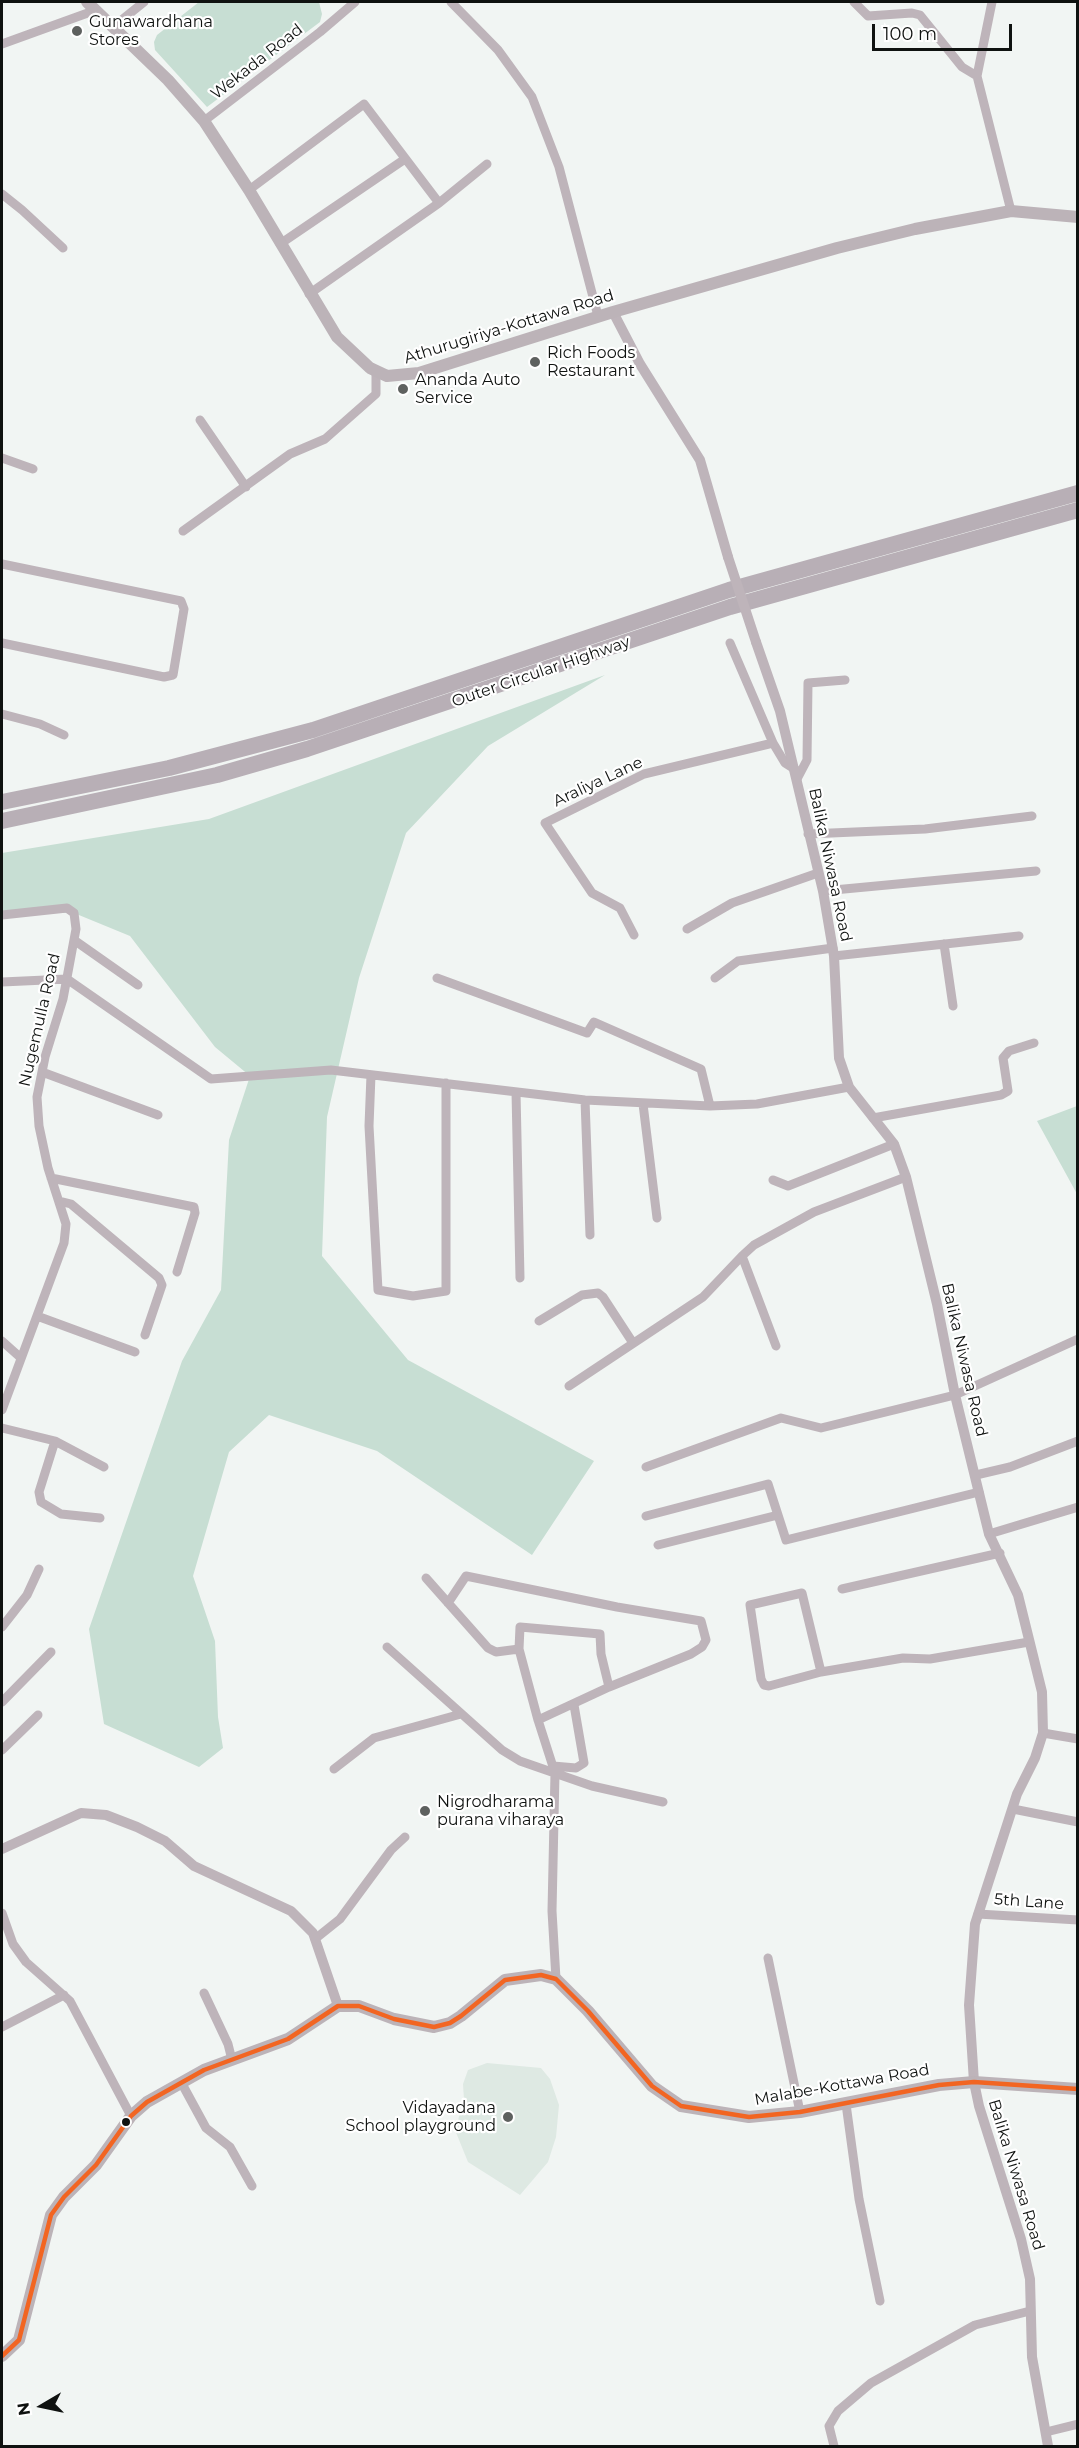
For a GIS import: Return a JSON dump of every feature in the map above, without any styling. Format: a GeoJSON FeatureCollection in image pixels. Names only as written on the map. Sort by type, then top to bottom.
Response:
{"type":"FeatureCollection","features":[{"type":"Feature","properties":{"kind":"highway","name":"Outer Circular Highway"},"geometry":{"type":"LineString","coordinates":[[2,802],[169,768],[313,730],[729,590],[1077,493]]}},
{"type":"Feature","properties":{"kind":"highway","name":"Outer Circular Highway"},"geometry":{"type":"LineString","coordinates":[[2,821],[217,775],[307,749],[730,607],[1077,510]]}},
{"type":"Feature","properties":{"kind":"main road"},"geometry":{"type":"LineString","coordinates":[[92,6],[168,80],[204,121],[249,190],[309,294],[337,337],[376,372]]}},
{"type":"Feature","properties":{"kind":"main road","name":"Athurugiriya-Kottawa Road"},"geometry":{"type":"LineString","coordinates":[[376,372],[387,376],[403,377],[419,373],[598,316],[837,248],[915,229],[1011,211],[1077,217]]}},
{"type":"Feature","properties":{"kind":"main road"},"geometry":{"type":"LineString","coordinates":[[2,2356],[19,2340],[51,2215],[64,2197],[96,2166],[131,2116],[147,2102],[204,2070],[288,2038],[338,2006],[359,2006],[394,2019],[434,2027],[450,2024],[505,1980],[541,1975],[556,1979]]}},
{"type":"Feature","properties":{"kind":"main road","name":"Malabe-Kottawa Road"},"geometry":{"type":"LineString","coordinates":[[556,1979],[588,2011],[652,2086],[681,2106],[749,2117],[801,2112],[939,2085],[974,2082],[1077,2089]]}},
{"type":"Feature","properties":{"kind":"street"},"geometry":{"type":"LineString","coordinates":[[112,27],[144,2]]}},
{"type":"Feature","properties":{"kind":"street","name":"Wekada Road"},"geometry":{"type":"LineString","coordinates":[[204,121],[321,32],[354,2]]}},
{"type":"Feature","properties":{"kind":"street"},"geometry":{"type":"LineString","coordinates":[[451,2],[498,50],[532,97],[559,167],[598,316]]}},
{"type":"Feature","properties":{"kind":"street"},"geometry":{"type":"LineString","coordinates":[[854,2],[868,16],[881,17],[912,13],[920,15],[962,67],[977,76]]}},
{"type":"Feature","properties":{"kind":"street"},"geometry":{"type":"LineString","coordinates":[[992,2],[977,76],[1011,211]]}},
{"type":"Feature","properties":{"kind":"street"},"geometry":{"type":"LineString","coordinates":[[2,44],[92,6]]}},
{"type":"Feature","properties":{"kind":"street"},"geometry":{"type":"LineString","coordinates":[[249,190],[364,104],[439,203]]}},
{"type":"Feature","properties":{"kind":"street"},"geometry":{"type":"LineString","coordinates":[[280,244],[405,159]]}},
{"type":"Feature","properties":{"kind":"street"},"geometry":{"type":"LineString","coordinates":[[309,294],[439,203],[487,165]]}},
{"type":"Feature","properties":{"kind":"street"},"geometry":{"type":"LineString","coordinates":[[2,194],[63,248]]}},
{"type":"Feature","properties":{"kind":"street","name":"Balika Niwasa Road"},"geometry":{"type":"LineString","coordinates":[[613,312],[640,364],[700,460],[728,557],[780,711],[823,891],[833,952],[839,1058],[849,1087],[894,1144],[906,1177],[989,1534],[1018,1595],[1042,1692],[1043,1733],[1035,1758],[1017,1794],[975,1924],[969,2005],[974,2082],[979,2106],[1021,2239],[1030,2279],[1032,2357],[1048,2446]]}},
{"type":"Feature","properties":{"kind":"street"},"geometry":{"type":"LineString","coordinates":[[183,531],[290,454],[325,439],[376,394],[376,372]]}},
{"type":"Feature","properties":{"kind":"street"},"geometry":{"type":"LineString","coordinates":[[200,420],[246,487]]}},
{"type":"Feature","properties":{"kind":"street"},"geometry":{"type":"LineString","coordinates":[[2,458],[33,469]]}},
{"type":"Feature","properties":{"kind":"street"},"geometry":{"type":"LineString","coordinates":[[2,564],[181,601],[184,609],[173,675],[164,677],[2,643]]}},
{"type":"Feature","properties":{"kind":"street"},"geometry":{"type":"LineString","coordinates":[[730,643],[773,743],[785,763],[796,775],[807,760],[808,683],[845,680]]}},
{"type":"Feature","properties":{"kind":"street"},"geometry":{"type":"LineString","coordinates":[[2,714],[40,724],[64,735]]}},
{"type":"Feature","properties":{"kind":"street","name":"Araliya Lane"},"geometry":{"type":"LineString","coordinates":[[634,935],[620,908],[592,892],[545,823],[644,774],[773,743]]}},
{"type":"Feature","properties":{"kind":"street"},"geometry":{"type":"LineString","coordinates":[[808,834],[925,829],[1032,816]]}},
{"type":"Feature","properties":{"kind":"street"},"geometry":{"type":"LineString","coordinates":[[823,891],[1036,871]]}},
{"type":"Feature","properties":{"kind":"street"},"geometry":{"type":"LineString","coordinates":[[687,929],[732,903],[818,873]]}},
{"type":"Feature","properties":{"kind":"street","name":"Nugemulla Road"},"geometry":{"type":"LineString","coordinates":[[2,915],[67,908],[74,913],[74,940],[67,979],[37,1097],[39,1126],[51,1178],[66,1224],[64,1243],[2,1410]]}},
{"type":"Feature","properties":{"kind":"street"},"geometry":{"type":"LineString","coordinates":[[715,978],[738,961],[1018,936]]}},
{"type":"Feature","properties":{"kind":"street"},"geometry":{"type":"LineString","coordinates":[[74,940],[138,985]]}},
{"type":"Feature","properties":{"kind":"street"},"geometry":{"type":"LineString","coordinates":[[944,944],[953,1006]]}},
{"type":"Feature","properties":{"kind":"street"},"geometry":{"type":"LineString","coordinates":[[437,978],[587,1033],[594,1022],[701,1069],[710,1106]]}},
{"type":"Feature","properties":{"kind":"street"},"geometry":{"type":"LineString","coordinates":[[2,982],[67,979],[211,1079],[331,1070],[585,1100],[710,1106],[757,1104],[849,1087]]}},
{"type":"Feature","properties":{"kind":"street"},"geometry":{"type":"LineString","coordinates":[[873,1118],[1000,1095],[1008,1091],[1003,1058],[1009,1051],[1034,1043]]}},
{"type":"Feature","properties":{"kind":"street"},"geometry":{"type":"LineString","coordinates":[[42,1072],[158,1115]]}},
{"type":"Feature","properties":{"kind":"street"},"geometry":{"type":"LineString","coordinates":[[370,1075],[369,1126],[378,1290],[413,1296],[446,1291],[447,1083]]}},
{"type":"Feature","properties":{"kind":"street"},"geometry":{"type":"LineString","coordinates":[[516,1092],[520,1278]]}},
{"type":"Feature","properties":{"kind":"street"},"geometry":{"type":"LineString","coordinates":[[585,1100],[590,1236]]}},
{"type":"Feature","properties":{"kind":"street"},"geometry":{"type":"LineString","coordinates":[[643,1104],[657,1218]]}},
{"type":"Feature","properties":{"kind":"street"},"geometry":{"type":"LineString","coordinates":[[773,1180],[788,1186],[894,1144]]}},
{"type":"Feature","properties":{"kind":"street"},"geometry":{"type":"LineString","coordinates":[[569,1386],[703,1297],[754,1245],[814,1212],[906,1177]]}},
{"type":"Feature","properties":{"kind":"street"},"geometry":{"type":"LineString","coordinates":[[51,1178],[194,1207],[195,1213],[177,1272]]}},
{"type":"Feature","properties":{"kind":"street"},"geometry":{"type":"LineString","coordinates":[[59,1201],[71,1204],[159,1278],[162,1285],[145,1335]]}},
{"type":"Feature","properties":{"kind":"street"},"geometry":{"type":"LineString","coordinates":[[742,1256],[776,1346]]}},
{"type":"Feature","properties":{"kind":"street"},"geometry":{"type":"LineString","coordinates":[[539,1321],[582,1295],[598,1293],[603,1297],[633,1343]]}},
{"type":"Feature","properties":{"kind":"street"},"geometry":{"type":"LineString","coordinates":[[37,1316],[135,1352]]}},
{"type":"Feature","properties":{"kind":"street"},"geometry":{"type":"LineString","coordinates":[[646,1467],[781,1418],[821,1428],[955,1395],[1077,1339]]}},
{"type":"Feature","properties":{"kind":"street"},"geometry":{"type":"LineString","coordinates":[[2,1341],[21,1358]]}},
{"type":"Feature","properties":{"kind":"street"},"geometry":{"type":"LineString","coordinates":[[2,1428],[55,1441],[105,1467]]}},
{"type":"Feature","properties":{"kind":"street"},"geometry":{"type":"LineString","coordinates":[[55,1441],[39,1492],[41,1502],[61,1514],[100,1518]]}},
{"type":"Feature","properties":{"kind":"street"},"geometry":{"type":"LineString","coordinates":[[976,1475],[1011,1467],[1077,1441]]}},
{"type":"Feature","properties":{"kind":"street"},"geometry":{"type":"LineString","coordinates":[[646,1516],[768,1484],[786,1540],[979,1492]]}},
{"type":"Feature","properties":{"kind":"street"},"geometry":{"type":"LineString","coordinates":[[989,1534],[1077,1507]]}},
{"type":"Feature","properties":{"kind":"street"},"geometry":{"type":"LineString","coordinates":[[658,1545],[778,1515]]}},
{"type":"Feature","properties":{"kind":"street"},"geometry":{"type":"LineString","coordinates":[[842,1589],[1000,1553]]}},
{"type":"Feature","properties":{"kind":"street"},"geometry":{"type":"LineString","coordinates":[[2,1627],[27,1595],[39,1569]]}},
{"type":"Feature","properties":{"kind":"street"},"geometry":{"type":"LineString","coordinates":[[448,1603],[466,1576],[616,1607],[701,1621],[706,1640],[702,1647],[691,1654],[609,1687],[538,1720]]}},
{"type":"Feature","properties":{"kind":"street"},"geometry":{"type":"LineString","coordinates":[[426,1578],[488,1648],[496,1652],[519,1648]]}},
{"type":"Feature","properties":{"kind":"street"},"geometry":{"type":"LineString","coordinates":[[821,1672],[802,1593],[750,1605],[764,1684],[769,1686],[821,1672],[903,1658],[930,1659],[1029,1642]]}},
{"type":"Feature","properties":{"kind":"street"},"geometry":{"type":"LineString","coordinates":[[556,1979],[552,1911],[554,1769],[519,1648],[520,1627],[600,1634],[601,1654],[609,1687]]}},
{"type":"Feature","properties":{"kind":"street"},"geometry":{"type":"LineString","coordinates":[[387,1647],[502,1750],[520,1761],[554,1769],[592,1786],[663,1802]]}},
{"type":"Feature","properties":{"kind":"street"},"geometry":{"type":"LineString","coordinates":[[2,1702],[51,1652]]}},
{"type":"Feature","properties":{"kind":"street"},"geometry":{"type":"LineString","coordinates":[[554,1769],[576,1768],[584,1763],[574,1705]]}},
{"type":"Feature","properties":{"kind":"street"},"geometry":{"type":"LineString","coordinates":[[334,1769],[374,1738],[461,1714]]}},
{"type":"Feature","properties":{"kind":"street"},"geometry":{"type":"LineString","coordinates":[[3,1744],[38,1715]]}},
{"type":"Feature","properties":{"kind":"street"},"geometry":{"type":"LineString","coordinates":[[1043,1733],[1077,1738]]}},
{"type":"Feature","properties":{"kind":"street"},"geometry":{"type":"LineString","coordinates":[[1013,1809],[1077,1822]]}},
{"type":"Feature","properties":{"kind":"street"},"geometry":{"type":"LineString","coordinates":[[2,1849],[81,1813],[106,1815],[137,1827],[165,1842],[194,1866],[291,1911],[313,1933],[338,2006]]}},
{"type":"Feature","properties":{"kind":"street"},"geometry":{"type":"LineString","coordinates":[[315,1939],[340,1919],[391,1851],[405,1837]]}},
{"type":"Feature","properties":{"kind":"street","name":"5th Lane"},"geometry":{"type":"LineString","coordinates":[[978,1914],[1077,1920]]}},
{"type":"Feature","properties":{"kind":"street"},"geometry":{"type":"LineString","coordinates":[[2,1915],[13,1944],[26,1962],[70,2001],[131,2116]]}},
{"type":"Feature","properties":{"kind":"street"},"geometry":{"type":"LineString","coordinates":[[768,1958],[801,2112]]}},
{"type":"Feature","properties":{"kind":"street"},"geometry":{"type":"LineString","coordinates":[[204,1993],[228,2044],[232,2060]]}},
{"type":"Feature","properties":{"kind":"street"},"geometry":{"type":"LineString","coordinates":[[2,2027],[64,1995]]}},
{"type":"Feature","properties":{"kind":"street"},"geometry":{"type":"LineString","coordinates":[[181,2082],[206,2128],[230,2148],[252,2186]]}},
{"type":"Feature","properties":{"kind":"street"},"geometry":{"type":"LineString","coordinates":[[846,2104],[859,2199],[880,2301]]}},
{"type":"Feature","properties":{"kind":"street"},"geometry":{"type":"LineString","coordinates":[[834,2446],[829,2426],[838,2411],[871,2383],[975,2325],[1030,2311]]}},
{"type":"Feature","properties":{"kind":"street"},"geometry":{"type":"LineString","coordinates":[[1046,2432],[1077,2424]]}},
{"type":"Feature","properties":{"kind":"shaded area","name":"Vidayadana School playground"},"geometry":{"type":"Polygon","coordinates":[[[487,2063],[541,2068],[550,2079],[559,2105],[556,2137],[548,2162],[520,2195],[468,2162],[455,2130],[464,2100],[463,2084],[468,2070],[487,2063]]]}},
{"type":"Feature","properties":{"kind":"green space"},"geometry":{"type":"Polygon","coordinates":[[[199,2],[319,2],[322,14],[320,22],[207,107],[155,50],[154,42],[157,35],[199,2]]]}},
{"type":"Feature","properties":{"kind":"green space"},"geometry":{"type":"Polygon","coordinates":[[[605,675],[488,746],[406,833],[359,978],[327,1117],[322,1256],[408,1360],[594,1461],[532,1555],[377,1451],[269,1415],[229,1452],[193,1576],[215,1641],[218,1717],[223,1748],[199,1767],[104,1724],[89,1629],[182,1361],[221,1290],[229,1140],[250,1076],[215,1047],[130,936],[74,913],[2,913],[2,853],[209,819],[605,675]]]}},
{"type":"Feature","properties":{"kind":"green space"},"geometry":{"type":"Polygon","coordinates":[[[1078,1106],[1077,1194],[1037,1121],[1078,1106]]]}},
{"type":"Feature","properties":{"kind":"transit line"},"geometry":{"type":"LineString","coordinates":[[2,2356],[19,2340],[51,2215],[64,2197],[96,2165],[131,2116],[147,2102],[204,2070],[288,2039],[338,2006],[359,2006],[394,2019],[434,2027],[450,2023],[461,2016],[505,1980],[541,1975],[556,1979],[588,2011],[652,2086],[681,2106],[749,2117],[800,2112],[939,2085],[974,2082],[1078,2089]]}},
{"type":"Feature","properties":{"kind":"place","name":"Gunawardhana Stores"},"geometry":{"type":"Point","coordinates":[77,31]}},
{"type":"Feature","properties":{"kind":"place","name":"Rich Foods Restaurant"},"geometry":{"type":"Point","coordinates":[535,362]}},
{"type":"Feature","properties":{"kind":"place","name":"Ananda Auto Service"},"geometry":{"type":"Point","coordinates":[403,389]}},
{"type":"Feature","properties":{"kind":"place","name":"Nigrodharama purana viharaya"},"geometry":{"type":"Point","coordinates":[425,1811]}},
{"type":"Feature","properties":{"kind":"place","name":"Vidayadana School playground"},"geometry":{"type":"Point","coordinates":[508,2117]}}]}
